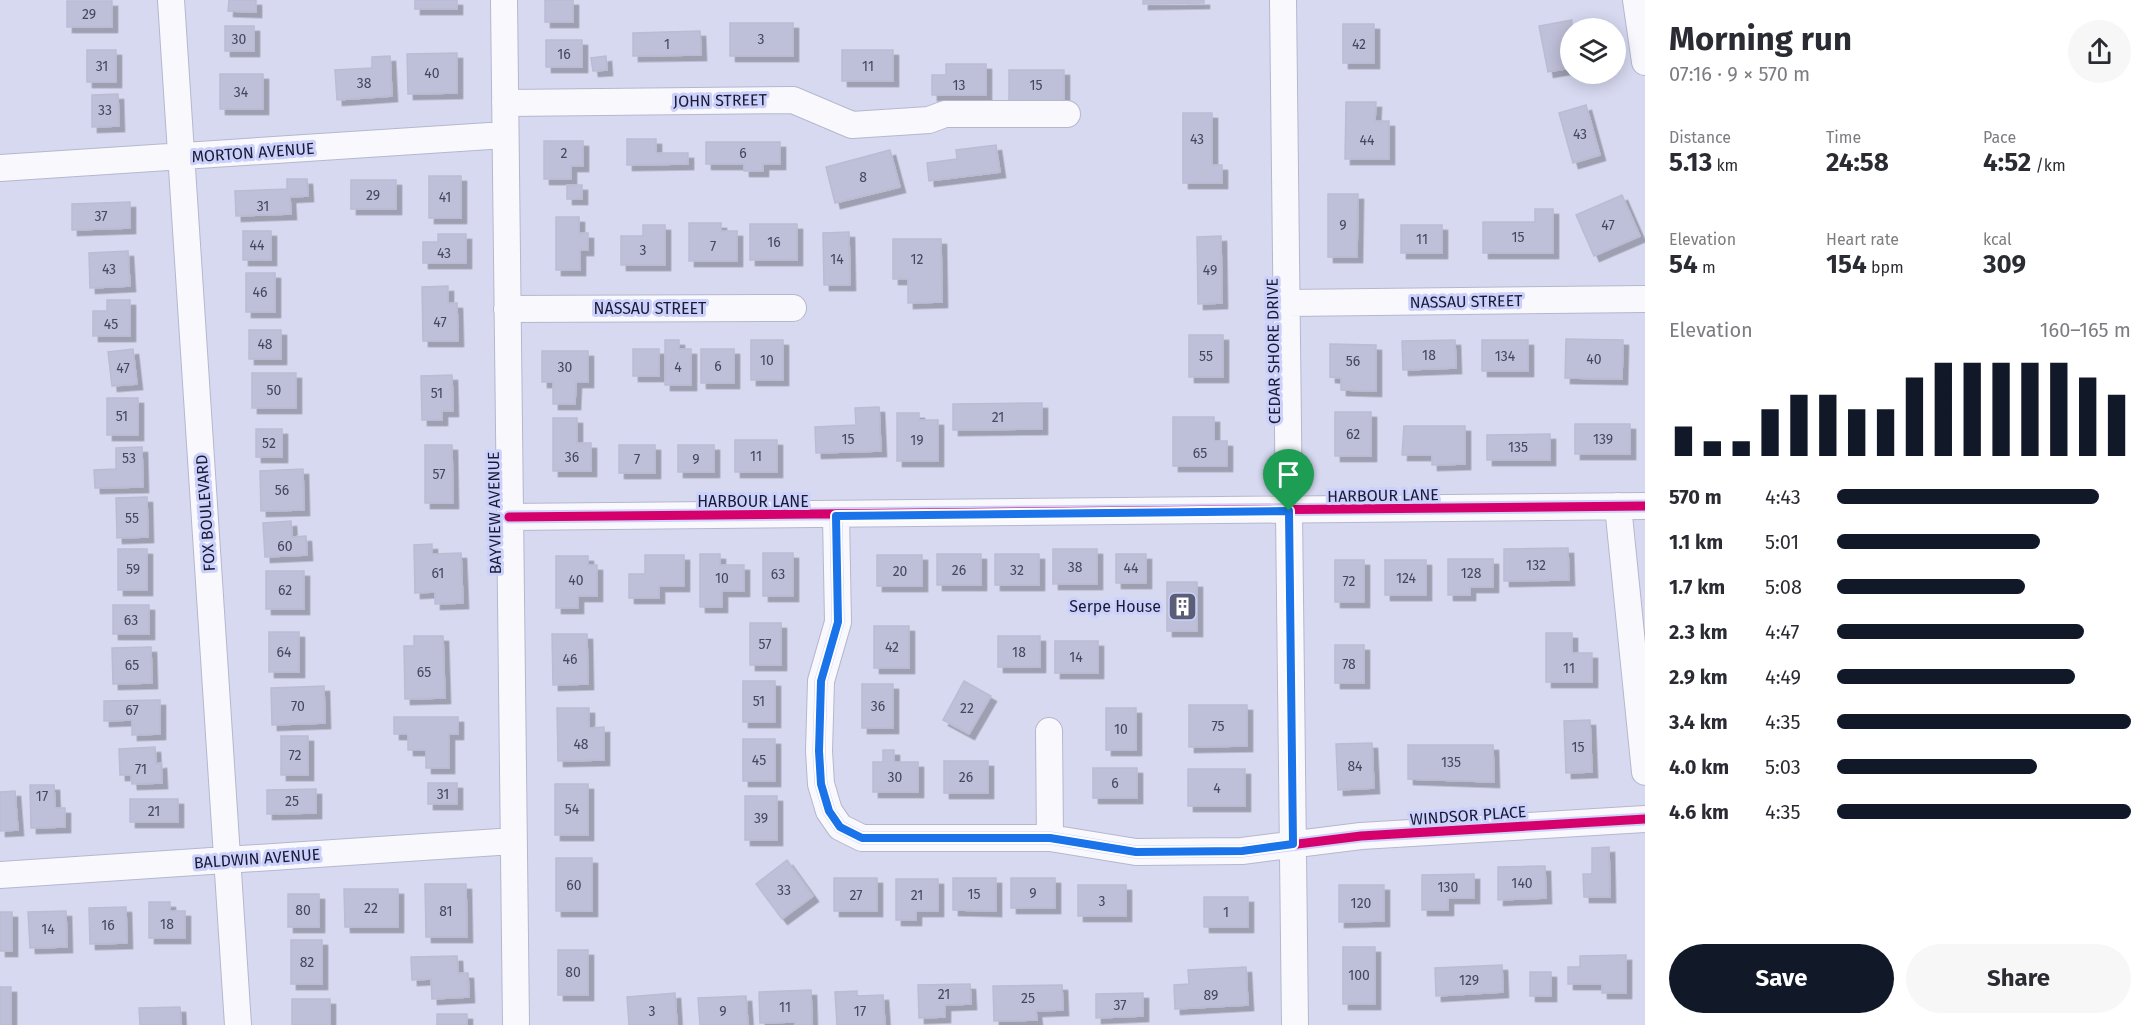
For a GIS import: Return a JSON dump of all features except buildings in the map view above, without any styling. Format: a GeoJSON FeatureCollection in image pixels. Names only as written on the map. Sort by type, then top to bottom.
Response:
{"type":"FeatureCollection","features":[{"type":"Feature","properties":{"kind":"street","name":"FOX BOULEVARD"},"geometry":{"type":"LineString","coordinates":[[171,0],[238,1025]]}},
{"type":"Feature","properties":{"kind":"street","name":"BAYVIEW AVENUE"},"geometry":{"type":"LineString","coordinates":[[504,0],[516,1025]]}},
{"type":"Feature","properties":{"kind":"street","name":"CEDAR SHORE DRIVE"},"geometry":{"type":"LineString","coordinates":[[1283,0],[1295,1025]]}},
{"type":"Feature","properties":{"kind":"street"},"geometry":{"type":"LineString","coordinates":[[1636,0],[1644,53]]}},
{"type":"Feature","properties":{"kind":"street","name":"JOHN STREET"},"geometry":{"type":"LineString","coordinates":[[505,103],[793,100],[852,125],[877,126],[929,120],[945,114],[1067,114]]}},
{"type":"Feature","properties":{"kind":"street","name":"MORTON AVENUE"},"geometry":{"type":"LineString","coordinates":[[0,168],[505,135]]}},
{"type":"Feature","properties":{"kind":"street","name":"NASSAU STREET"},"geometry":{"type":"LineString","coordinates":[[1287,303],[1645,299]]}},
{"type":"Feature","properties":{"kind":"street","name":"NASSAU STREET"},"geometry":{"type":"LineString","coordinates":[[507,309],[793,308]]}},
{"type":"Feature","properties":{"kind":"street"},"geometry":{"type":"LineString","coordinates":[[1618,506],[1645,772]]}},
{"type":"Feature","properties":{"kind":"street","name":"HARBOUR LANE"},"geometry":{"type":"LineString","coordinates":[[509,517],[836,516],[1645,506]]}},
{"type":"Feature","properties":{"kind":"street","name":"WINDSOR PLACE"},"geometry":{"type":"LineString","coordinates":[[836,516],[838,622],[821,681],[819,751],[821,784],[829,811],[840,827],[862,838],[1050,838],[1136,852],[1242,851],[1361,836],[1645,819]]}},
{"type":"Feature","properties":{"kind":"street"},"geometry":{"type":"LineString","coordinates":[[1049,731],[1050,838]]}},
{"type":"Feature","properties":{"kind":"street","name":"BALDWIN AVENUE"},"geometry":{"type":"LineString","coordinates":[[0,875],[513,841]]}},
{"type":"Feature","properties":{"kind":"cycle path"},"geometry":{"type":"LineString","coordinates":[[509,517],[1645,506]]}},
{"type":"Feature","properties":{"kind":"cycle path"},"geometry":{"type":"LineString","coordinates":[[836,516],[838,622],[821,681],[819,751],[821,784],[829,811],[840,827],[862,838],[1050,838],[1136,852],[1242,851],[1361,836],[1645,819]]}},
{"type":"Feature","properties":{"kind":"place","name":"Serpe House"},"geometry":{"type":"Point","coordinates":[1182,606]}},
{"type":"Feature","properties":{"kind":"route"},"geometry":{"type":"LineString","coordinates":[[1289,511],[1293,844],[1242,851],[1136,852],[1050,838],[862,838],[840,827],[829,811],[821,784],[819,751],[821,681],[838,622],[836,516],[1289,511]]}}]}
